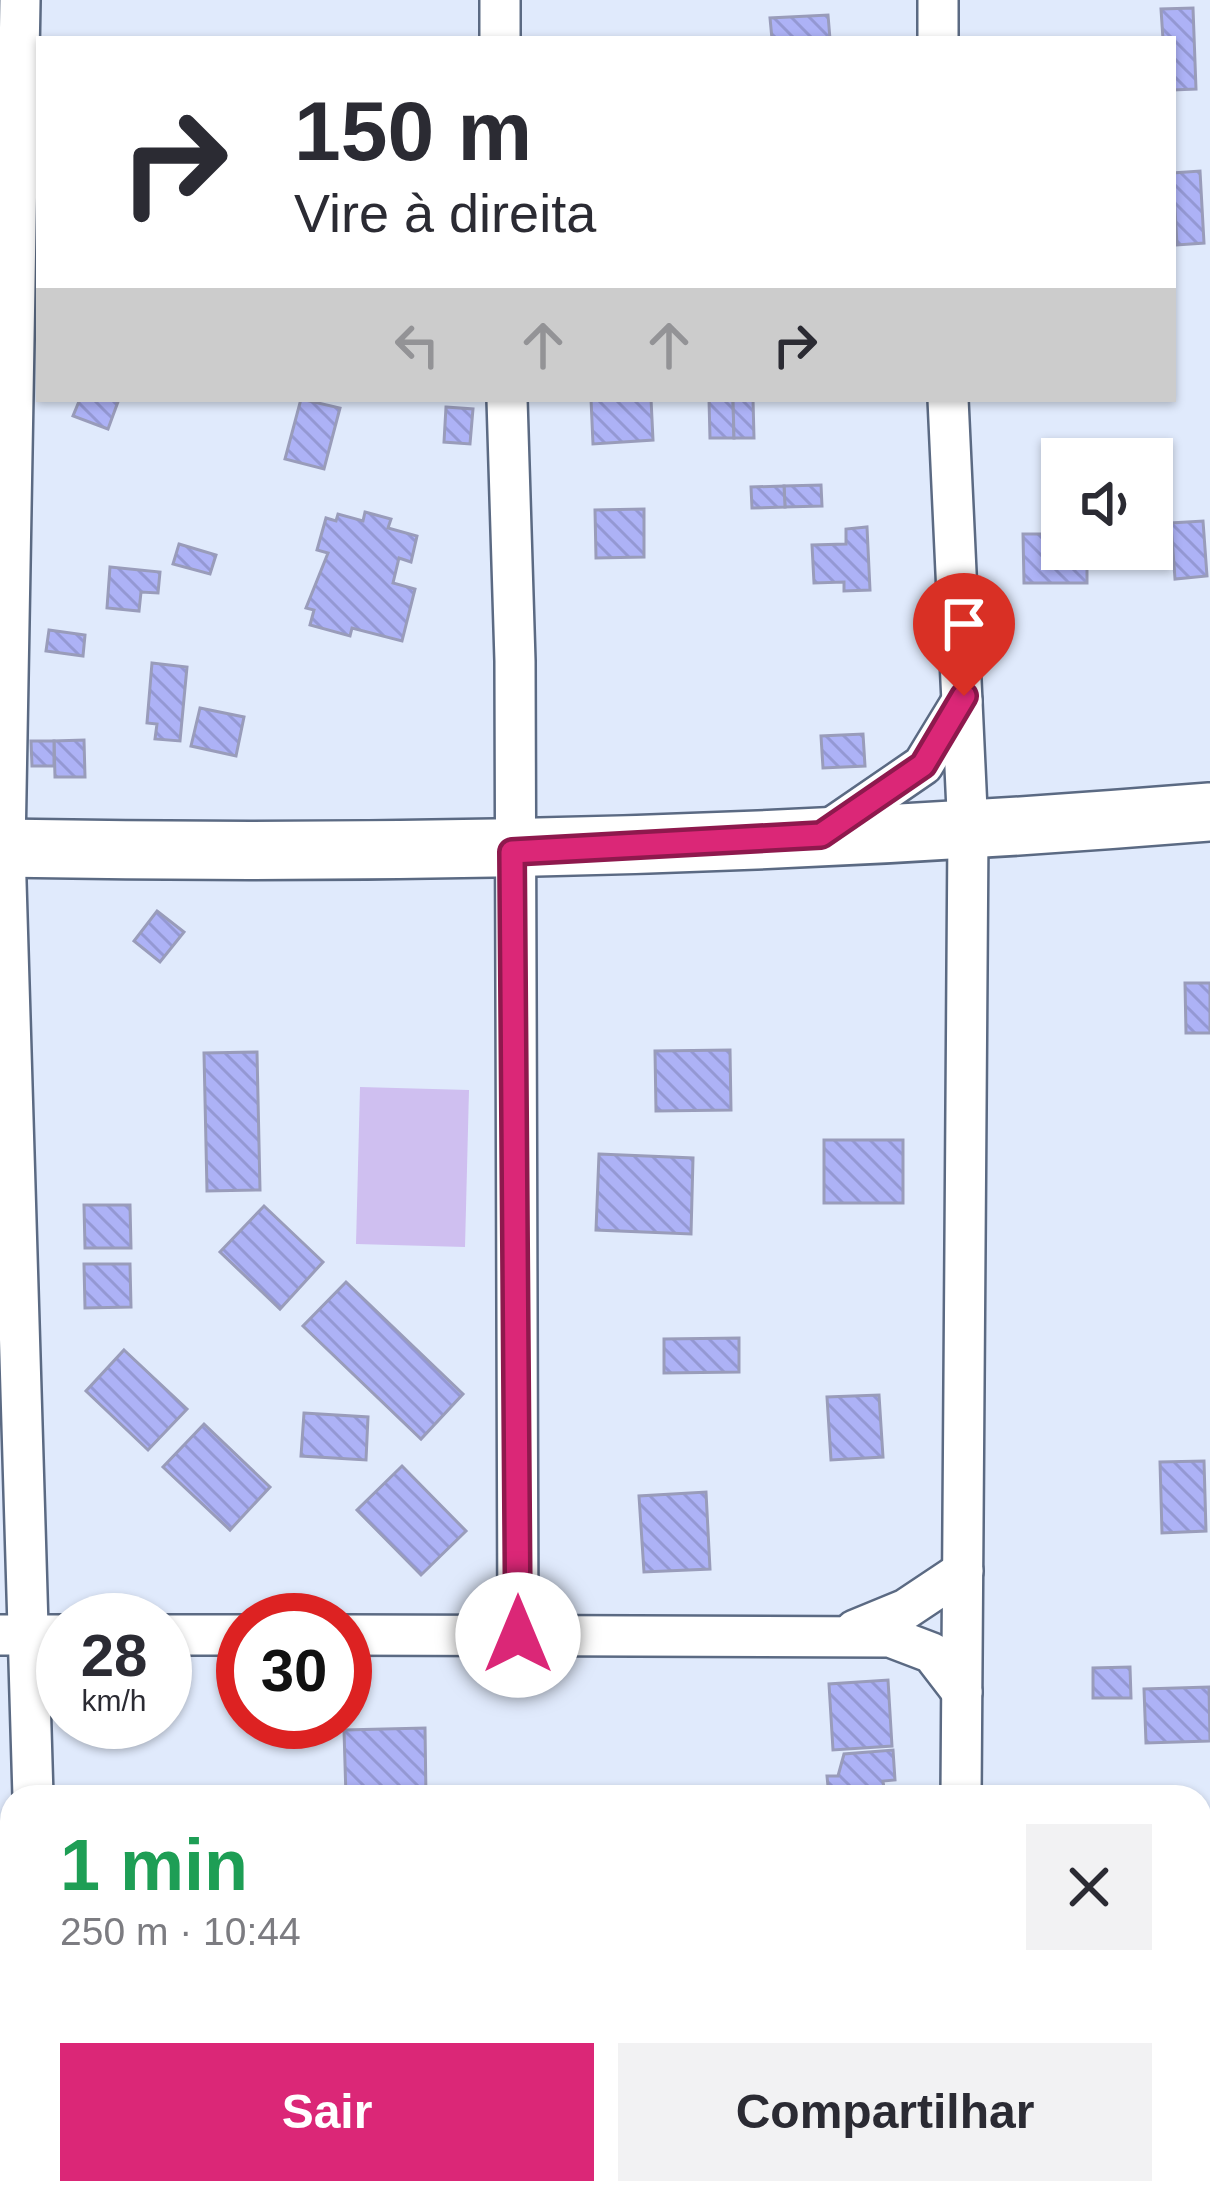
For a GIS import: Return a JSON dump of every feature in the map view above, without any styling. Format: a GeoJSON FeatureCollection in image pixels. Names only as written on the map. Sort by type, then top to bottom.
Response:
{"type":"FeatureCollection","features":[{"type":"Feature","properties":{"kind":"street"},"geometry":{"type":"LineString","coordinates":[[20,0],[2,848],[32,1635],[33,1785]]}},
{"type":"Feature","properties":{"kind":"street"},"geometry":{"type":"LineString","coordinates":[[500,0],[500,36]]}},
{"type":"Feature","properties":{"kind":"street"},"geometry":{"type":"LineString","coordinates":[[938,0],[938,36]]}},
{"type":"Feature","properties":{"kind":"street"},"geometry":{"type":"LineString","coordinates":[[507,402],[515,661],[518,1635]]}},
{"type":"Feature","properties":{"kind":"street"},"geometry":{"type":"LineString","coordinates":[[948,402],[968,832],[961,1785]]}},
{"type":"Feature","properties":{"kind":"street"},"geometry":{"type":"LineString","coordinates":[[821,835],[923,765],[964,696]]}},
{"type":"Feature","properties":{"kind":"street"},"geometry":{"type":"LineString","coordinates":[[2,848],[512,852],[968,832],[1210,812]]}},
{"type":"Feature","properties":{"kind":"street"},"geometry":{"type":"LineString","coordinates":[[844,1635],[906,1609],[963,1571]]}},
{"type":"Feature","properties":{"kind":"street"},"geometry":{"type":"LineString","coordinates":[[372,1635],[890,1637],[932,1653],[962,1692]]}},
{"type":"Feature","properties":{"kind":"shaded area"},"geometry":{"type":"Polygon","coordinates":[[[360,1087],[469,1090],[465,1247],[356,1244],[360,1087]]]}},
{"type":"Feature","properties":{"kind":"building"},"geometry":{"type":"Polygon","coordinates":[[[1193,8],[1196,89],[1176,90],[1176,36],[1163,36],[1161,9],[1193,8]]]}},
{"type":"Feature","properties":{"kind":"building"},"geometry":{"type":"Polygon","coordinates":[[[828,15],[830,36],[772,36],[770,18],[828,15]]]}},
{"type":"Feature","properties":{"kind":"building"},"geometry":{"type":"Polygon","coordinates":[[[1200,171],[1204,243],[1177,245],[1176,173],[1200,171]]]}},
{"type":"Feature","properties":{"kind":"building"},"geometry":{"type":"Polygon","coordinates":[[[79,402],[118,402],[108,429],[73,416],[79,402]]]}},
{"type":"Feature","properties":{"kind":"building"},"geometry":{"type":"Polygon","coordinates":[[[300,402],[340,408],[324,469],[285,459],[300,402]]]}},
{"type":"Feature","properties":{"kind":"building"},"geometry":{"type":"Polygon","coordinates":[[[591,402],[651,402],[653,440],[593,444],[591,402]]]}},
{"type":"Feature","properties":{"kind":"building"},"geometry":{"type":"Polygon","coordinates":[[[709,402],[733,402],[734,438],[710,438],[709,402]]]}},
{"type":"Feature","properties":{"kind":"building"},"geometry":{"type":"Polygon","coordinates":[[[733,402],[753,402],[754,438],[734,438],[733,402]]]}},
{"type":"Feature","properties":{"kind":"building"},"geometry":{"type":"Polygon","coordinates":[[[446,407],[473,409],[470,444],[444,442],[446,407]]]}},
{"type":"Feature","properties":{"kind":"building"},"geometry":{"type":"Polygon","coordinates":[[[821,485],[822,506],[785,507],[784,486],[821,485]]]}},
{"type":"Feature","properties":{"kind":"building"},"geometry":{"type":"Polygon","coordinates":[[[784,486],[785,507],[752,508],[751,487],[784,486]]]}},
{"type":"Feature","properties":{"kind":"building"},"geometry":{"type":"Polygon","coordinates":[[[644,509],[644,557],[596,558],[595,510],[644,509]]]}},
{"type":"Feature","properties":{"kind":"building"},"geometry":{"type":"Polygon","coordinates":[[[365,512],[391,519],[388,528],[417,536],[411,562],[399,558],[393,583],[415,589],[402,641],[352,628],[350,636],[310,625],[314,610],[306,608],[328,553],[317,550],[326,518],[336,521],[338,514],[363,521],[365,512]]]}},
{"type":"Feature","properties":{"kind":"building"},"geometry":{"type":"Polygon","coordinates":[[[1203,521],[1207,576],[1175,579],[1173,523],[1203,521]]]}},
{"type":"Feature","properties":{"kind":"building"},"geometry":{"type":"Polygon","coordinates":[[[867,527],[870,590],[844,591],[844,582],[814,583],[812,545],[846,544],[846,529],[867,527]]]}},
{"type":"Feature","properties":{"kind":"building"},"geometry":{"type":"Polygon","coordinates":[[[1023,534],[1041,534],[1041,570],[1087,570],[1087,583],[1024,583],[1023,534]]]}},
{"type":"Feature","properties":{"kind":"building"},"geometry":{"type":"Polygon","coordinates":[[[179,544],[216,555],[210,574],[173,564],[179,544]]]}},
{"type":"Feature","properties":{"kind":"building"},"geometry":{"type":"Polygon","coordinates":[[[110,567],[160,572],[158,593],[141,592],[139,611],[107,608],[110,567]]]}},
{"type":"Feature","properties":{"kind":"building"},"geometry":{"type":"Polygon","coordinates":[[[49,630],[85,635],[83,656],[46,651],[49,630]]]}},
{"type":"Feature","properties":{"kind":"building"},"geometry":{"type":"Polygon","coordinates":[[[152,663],[187,667],[180,741],[155,739],[157,724],[147,723],[152,663]]]}},
{"type":"Feature","properties":{"kind":"building"},"geometry":{"type":"Polygon","coordinates":[[[200,708],[244,717],[236,756],[191,746],[200,708]]]}},
{"type":"Feature","properties":{"kind":"building"},"geometry":{"type":"Polygon","coordinates":[[[863,734],[865,766],[823,768],[821,736],[863,734]]]}},
{"type":"Feature","properties":{"kind":"building"},"geometry":{"type":"Polygon","coordinates":[[[84,740],[85,777],[55,777],[54,741],[84,740]]]}},
{"type":"Feature","properties":{"kind":"building"},"geometry":{"type":"Polygon","coordinates":[[[31,741],[54,741],[54,766],[32,766],[31,741]]]}},
{"type":"Feature","properties":{"kind":"building"},"geometry":{"type":"Polygon","coordinates":[[[157,911],[184,932],[160,962],[134,941],[157,911]]]}},
{"type":"Feature","properties":{"kind":"building"},"geometry":{"type":"Polygon","coordinates":[[[1185,983],[1210,983],[1210,1033],[1186,1033],[1185,983]]]}},
{"type":"Feature","properties":{"kind":"building"},"geometry":{"type":"Polygon","coordinates":[[[730,1050],[731,1110],[656,1111],[655,1051],[730,1050]]]}},
{"type":"Feature","properties":{"kind":"building"},"geometry":{"type":"Polygon","coordinates":[[[257,1052],[260,1190],[207,1191],[204,1053],[257,1052]]]}},
{"type":"Feature","properties":{"kind":"building"},"geometry":{"type":"Polygon","coordinates":[[[824,1140],[903,1140],[903,1203],[824,1203],[824,1140]]]}},
{"type":"Feature","properties":{"kind":"building"},"geometry":{"type":"Polygon","coordinates":[[[599,1154],[693,1158],[691,1234],[596,1230],[599,1154]]]}},
{"type":"Feature","properties":{"kind":"building"},"geometry":{"type":"Polygon","coordinates":[[[84,1205],[130,1205],[131,1248],[85,1248],[84,1205]]]}},
{"type":"Feature","properties":{"kind":"building"},"geometry":{"type":"Polygon","coordinates":[[[264,1206],[323,1262],[280,1309],[220,1252],[264,1206]]]}},
{"type":"Feature","properties":{"kind":"building"},"geometry":{"type":"Polygon","coordinates":[[[84,1264],[130,1264],[131,1307],[85,1308],[84,1264]]]}},
{"type":"Feature","properties":{"kind":"building"},"geometry":{"type":"Polygon","coordinates":[[[346,1282],[463,1394],[421,1439],[303,1326],[346,1282]]]}},
{"type":"Feature","properties":{"kind":"building"},"geometry":{"type":"Polygon","coordinates":[[[739,1338],[739,1372],[664,1373],[664,1339],[739,1338]]]}},
{"type":"Feature","properties":{"kind":"building"},"geometry":{"type":"Polygon","coordinates":[[[124,1350],[187,1409],[148,1450],[86,1391],[124,1350]]]}},
{"type":"Feature","properties":{"kind":"building"},"geometry":{"type":"Polygon","coordinates":[[[879,1395],[883,1457],[831,1460],[827,1397],[879,1395]]]}},
{"type":"Feature","properties":{"kind":"building"},"geometry":{"type":"Polygon","coordinates":[[[304,1413],[368,1417],[366,1460],[301,1456],[304,1413]]]}},
{"type":"Feature","properties":{"kind":"building"},"geometry":{"type":"Polygon","coordinates":[[[204,1424],[270,1487],[230,1530],[163,1467],[204,1424]]]}},
{"type":"Feature","properties":{"kind":"building"},"geometry":{"type":"Polygon","coordinates":[[[1204,1461],[1206,1531],[1162,1533],[1160,1462],[1204,1461]]]}},
{"type":"Feature","properties":{"kind":"building"},"geometry":{"type":"Polygon","coordinates":[[[402,1466],[466,1531],[421,1575],[357,1510],[402,1466]]]}},
{"type":"Feature","properties":{"kind":"building"},"geometry":{"type":"Polygon","coordinates":[[[706,1492],[710,1569],[644,1572],[639,1496],[706,1492]]]}},
{"type":"Feature","properties":{"kind":"building"},"geometry":{"type":"Polygon","coordinates":[[[1130,1667],[1131,1698],[1093,1698],[1093,1668],[1130,1667]]]}},
{"type":"Feature","properties":{"kind":"building"},"geometry":{"type":"Polygon","coordinates":[[[888,1680],[892,1746],[833,1750],[829,1684],[888,1680]]]}},
{"type":"Feature","properties":{"kind":"building"},"geometry":{"type":"Polygon","coordinates":[[[1209,1687],[1210,1741],[1146,1743],[1144,1689],[1209,1687]]]}},
{"type":"Feature","properties":{"kind":"building"},"geometry":{"type":"Polygon","coordinates":[[[425,1728],[426,1785],[346,1785],[345,1749],[372,1749],[372,1729],[425,1728]]]}},
{"type":"Feature","properties":{"kind":"building"},"geometry":{"type":"Polygon","coordinates":[[[893,1750],[895,1780],[883,1781],[884,1785],[828,1785],[827,1776],[838,1776],[844,1754],[893,1750]]]}},
{"type":"Feature","properties":{"kind":"route"},"geometry":{"type":"LineString","coordinates":[[518,1635],[512,852],[821,835],[923,765],[943,740],[964,696]]}}]}
